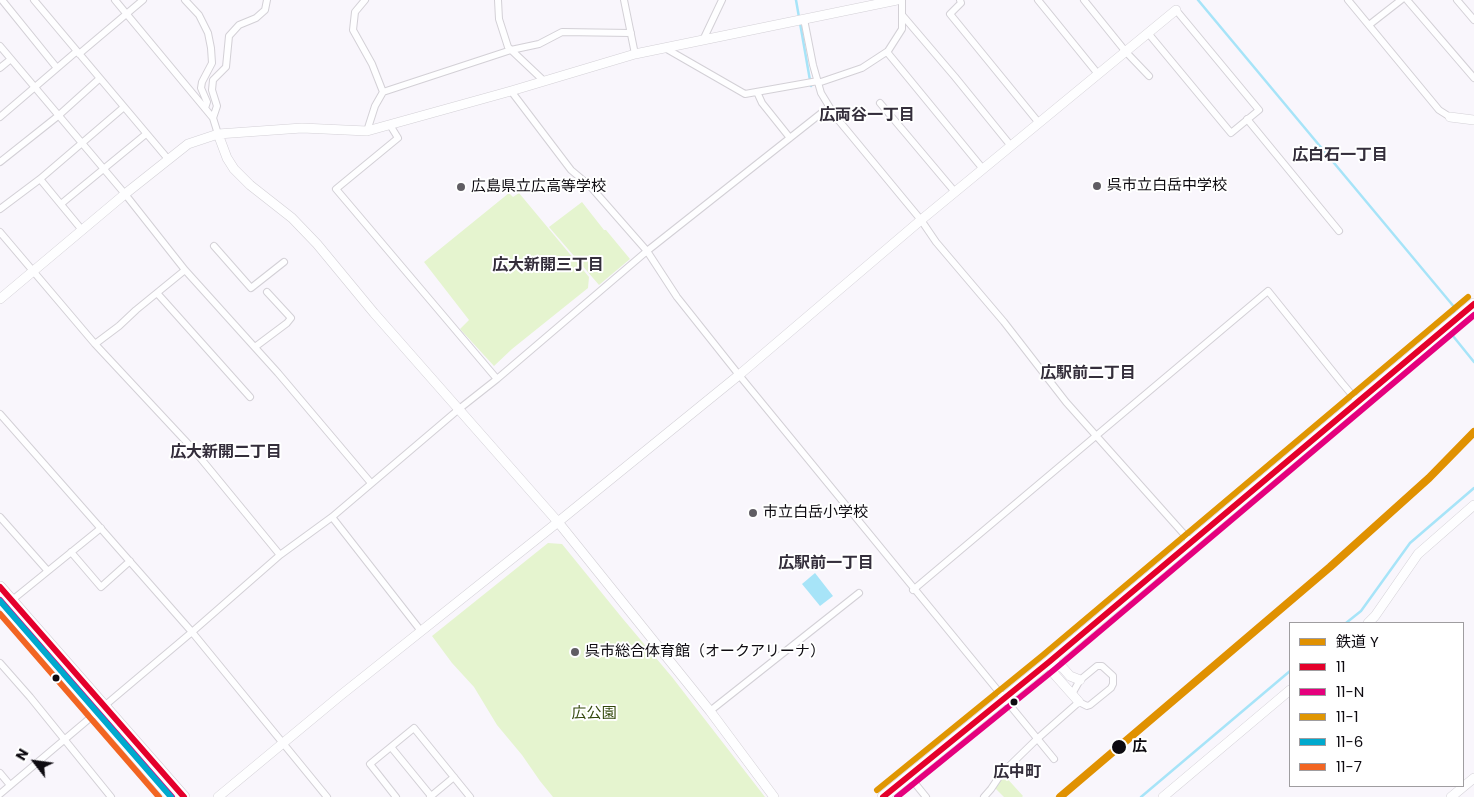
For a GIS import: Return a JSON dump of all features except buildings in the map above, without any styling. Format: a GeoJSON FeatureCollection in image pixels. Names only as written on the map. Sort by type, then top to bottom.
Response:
{"type":"FeatureCollection","features":[{"type":"Feature","properties":{"kind":"highway"},"geometry":{"type":"LineString","coordinates":[[883,797],[1049,662],[1474,304]]}},
{"type":"Feature","properties":{"kind":"highway"},"geometry":{"type":"LineString","coordinates":[[0,587],[4,604],[184,797]]}},
{"type":"Feature","properties":{"kind":"highway"},"geometry":{"type":"LineString","coordinates":[[101,709],[172,797]]}},
{"type":"Feature","properties":{"kind":"street"},"geometry":{"type":"LineString","coordinates":[[2,0],[57,68]]}},
{"type":"Feature","properties":{"kind":"street"},"geometry":{"type":"LineString","coordinates":[[34,0],[168,159]]}},
{"type":"Feature","properties":{"kind":"street"},"geometry":{"type":"LineString","coordinates":[[115,0],[214,118],[227,158],[234,169],[250,185],[292,218],[318,244],[374,313],[558,522],[710,711],[774,797]]}},
{"type":"Feature","properties":{"kind":"street"},"geometry":{"type":"LineString","coordinates":[[0,117],[57,68],[143,0]]}},
{"type":"Feature","properties":{"kind":"street"},"geometry":{"type":"LineString","coordinates":[[186,0],[199,15],[208,33],[211,48],[212,63],[202,82],[201,88],[207,102],[205,108]]}},
{"type":"Feature","properties":{"kind":"street"},"geometry":{"type":"LineString","coordinates":[[214,118],[217,106],[212,90],[213,80],[226,67],[229,36],[239,25],[256,18],[265,10],[267,0]]}},
{"type":"Feature","properties":{"kind":"street"},"geometry":{"type":"LineString","coordinates":[[365,0],[355,12],[353,30],[372,64],[383,92]]}},
{"type":"Feature","properties":{"kind":"street"},"geometry":{"type":"LineString","coordinates":[[498,0],[499,19],[508,47],[544,81]]}},
{"type":"Feature","properties":{"kind":"street"},"geometry":{"type":"LineString","coordinates":[[624,0],[635,54]]}},
{"type":"Feature","properties":{"kind":"street"},"geometry":{"type":"LineString","coordinates":[[703,40],[722,0]]}},
{"type":"Feature","properties":{"kind":"street"},"geometry":{"type":"LineString","coordinates":[[0,300],[124,194],[188,144],[218,134],[302,128],[367,131],[635,54],[897,0]]}},
{"type":"Feature","properties":{"kind":"street"},"geometry":{"type":"LineString","coordinates":[[666,48],[745,94],[818,82],[862,68],[887,52],[902,29],[902,0]]}},
{"type":"Feature","properties":{"kind":"street"},"geometry":{"type":"LineString","coordinates":[[960,0],[961,3],[950,14],[1038,123]]}},
{"type":"Feature","properties":{"kind":"street"},"geometry":{"type":"LineString","coordinates":[[1038,0],[1098,74]]}},
{"type":"Feature","properties":{"kind":"street"},"geometry":{"type":"LineString","coordinates":[[1084,0],[1126,52],[1149,76]]}},
{"type":"Feature","properties":{"kind":"street"},"geometry":{"type":"LineString","coordinates":[[1348,0],[1439,110],[1450,117],[1474,120]]}},
{"type":"Feature","properties":{"kind":"street"},"geometry":{"type":"LineString","coordinates":[[1369,26],[1401,0]]}},
{"type":"Feature","properties":{"kind":"street"},"geometry":{"type":"LineString","coordinates":[[1407,0],[1474,78]]}},
{"type":"Feature","properties":{"kind":"street"},"geometry":{"type":"LineString","coordinates":[[1457,0],[1474,20]]}},
{"type":"Feature","properties":{"kind":"street"},"geometry":{"type":"LineString","coordinates":[[218,797],[739,375],[921,220],[1126,52],[1148,33],[1176,10],[1259,110],[1231,133],[1148,33]]}},
{"type":"Feature","properties":{"kind":"street"},"geometry":{"type":"LineString","coordinates":[[903,16],[1011,146]]}},
{"type":"Feature","properties":{"kind":"street"},"geometry":{"type":"LineString","coordinates":[[804,19],[813,66],[821,93],[829,107],[921,220],[936,242],[1004,322],[1066,402],[1192,542]]}},
{"type":"Feature","properties":{"kind":"street"},"geometry":{"type":"LineString","coordinates":[[367,131],[375,106],[383,92],[511,50],[539,44],[562,32],[631,33]]}},
{"type":"Feature","properties":{"kind":"street"},"geometry":{"type":"LineString","coordinates":[[0,46],[185,270],[255,347],[371,483]]}},
{"type":"Feature","properties":{"kind":"street"},"geometry":{"type":"LineString","coordinates":[[887,52],[983,169]]}},
{"type":"Feature","properties":{"kind":"street"},"geometry":{"type":"LineString","coordinates":[[0,68],[11,59]]}},
{"type":"Feature","properties":{"kind":"street"},"geometry":{"type":"LineString","coordinates":[[0,162],[58,116],[99,79]]}},
{"type":"Feature","properties":{"kind":"street"},"geometry":{"type":"LineString","coordinates":[[511,91],[571,170],[590,186],[647,251],[677,297],[739,375],[1054,760]]}},
{"type":"Feature","properties":{"kind":"street"},"geometry":{"type":"LineString","coordinates":[[757,92],[762,103],[790,138]]}},
{"type":"Feature","properties":{"kind":"street"},"geometry":{"type":"LineString","coordinates":[[880,103],[955,192]]}},
{"type":"Feature","properties":{"kind":"street"},"geometry":{"type":"LineString","coordinates":[[0,209],[40,179],[124,107]]}},
{"type":"Feature","properties":{"kind":"street"},"geometry":{"type":"LineString","coordinates":[[0,794],[280,555],[332,517],[647,251],[829,107]]}},
{"type":"Feature","properties":{"kind":"street"},"geometry":{"type":"LineString","coordinates":[[1247,119],[1339,231]]}},
{"type":"Feature","properties":{"kind":"street"},"geometry":{"type":"LineString","coordinates":[[390,125],[398,138],[336,190],[497,379]]}},
{"type":"Feature","properties":{"kind":"street"},"geometry":{"type":"LineString","coordinates":[[61,204],[146,134]]}},
{"type":"Feature","properties":{"kind":"street"},"geometry":{"type":"LineString","coordinates":[[40,179],[82,230]]}},
{"type":"Feature","properties":{"kind":"street"},"geometry":{"type":"LineString","coordinates":[[0,232],[95,344],[193,449],[280,555]]}},
{"type":"Feature","properties":{"kind":"street"},"geometry":{"type":"LineString","coordinates":[[214,246],[251,288],[284,262]]}},
{"type":"Feature","properties":{"kind":"street"},"geometry":{"type":"LineString","coordinates":[[95,344],[185,270]]}},
{"type":"Feature","properties":{"kind":"street"},"geometry":{"type":"LineString","coordinates":[[914,590],[1268,291],[1358,402]]}},
{"type":"Feature","properties":{"kind":"street"},"geometry":{"type":"LineString","coordinates":[[255,347],[291,318],[267,292]]}},
{"type":"Feature","properties":{"kind":"street"},"geometry":{"type":"LineString","coordinates":[[157,293],[250,397]]}},
{"type":"Feature","properties":{"kind":"street"},"geometry":{"type":"LineString","coordinates":[[0,414],[192,632],[328,797]]}},
{"type":"Feature","properties":{"kind":"street"},"geometry":{"type":"LineString","coordinates":[[1369,622],[1418,554],[1474,505]]}},
{"type":"Feature","properties":{"kind":"street"},"geometry":{"type":"LineString","coordinates":[[0,517],[47,570]]}},
{"type":"Feature","properties":{"kind":"street"},"geometry":{"type":"LineString","coordinates":[[332,517],[421,631]]}},
{"type":"Feature","properties":{"kind":"street"},"geometry":{"type":"LineString","coordinates":[[4,604],[101,528]]}},
{"type":"Feature","properties":{"kind":"street"},"geometry":{"type":"LineString","coordinates":[[71,552],[101,587],[130,562]]}},
{"type":"Feature","properties":{"kind":"street"},"geometry":{"type":"LineString","coordinates":[[710,711],[858,594]]}},
{"type":"Feature","properties":{"kind":"street"},"geometry":{"type":"LineString","coordinates":[[1049,662],[1063,668],[1070,676],[1080,680]]}},
{"type":"Feature","properties":{"kind":"street"},"geometry":{"type":"LineString","coordinates":[[1049,662],[1055,675],[1079,702],[1087,706],[1110,688],[1113,676],[1105,668],[1097,666],[1080,680],[1072,694]]}},
{"type":"Feature","properties":{"kind":"street"},"geometry":{"type":"LineString","coordinates":[[0,663],[111,797]]}},
{"type":"Feature","properties":{"kind":"street"},"geometry":{"type":"LineString","coordinates":[[1164,797],[1289,691]]}},
{"type":"Feature","properties":{"kind":"street"},"geometry":{"type":"LineString","coordinates":[[984,797],[1001,774],[1079,702]]}},
{"type":"Feature","properties":{"kind":"street"},"geometry":{"type":"LineString","coordinates":[[396,797],[370,764],[414,728],[470,797]]}},
{"type":"Feature","properties":{"kind":"street"},"geometry":{"type":"LineString","coordinates":[[391,747],[431,797],[454,777]]}},
{"type":"Feature","properties":{"kind":"street"},"geometry":{"type":"LineString","coordinates":[[0,772],[10,785]]}},
{"type":"Feature","properties":{"kind":"street"},"geometry":{"type":"LineString","coordinates":[[909,776],[926,797]]}},
{"type":"Feature","properties":{"kind":"street"},"geometry":{"type":"LineString","coordinates":[[1464,786],[1474,778]]}},
{"type":"Feature","properties":{"kind":"street"},"geometry":{"type":"LineString","coordinates":[[1451,797],[1463,787]]}},
{"type":"Feature","properties":{"kind":"green space"},"geometry":{"type":"Polygon","coordinates":[[[509,193],[513,197],[519,193],[589,277],[588,288],[512,349],[494,366],[460,329],[469,320],[424,262],[509,193]]]}},
{"type":"Feature","properties":{"kind":"green space"},"geometry":{"type":"Polygon","coordinates":[[[582,202],[630,259],[599,285],[549,227],[582,202]]]}},
{"type":"Feature","properties":{"kind":"green space","name":"広公園"},"geometry":{"type":"Polygon","coordinates":[[[548,543],[562,544],[672,677],[765,797],[553,797],[497,725],[474,687],[452,663],[432,636],[548,543]]]}},
{"type":"Feature","properties":{"kind":"green space"},"geometry":{"type":"Polygon","coordinates":[[[1004,775],[1022,797],[1004,797],[995,788],[1004,775]]]}},
{"type":"Feature","properties":{"kind":"water"},"geometry":{"type":"Polygon","coordinates":[[[815,573],[833,596],[820,606],[802,584],[815,573]]]}},
{"type":"Feature","properties":{"kind":"waterway"},"geometry":{"type":"LineString","coordinates":[[796,0],[811,86]]}},
{"type":"Feature","properties":{"kind":"waterway"},"geometry":{"type":"LineString","coordinates":[[1198,0],[1455,308],[1454,315]]}},
{"type":"Feature","properties":{"kind":"waterway"},"geometry":{"type":"LineString","coordinates":[[1454,326],[1453,336],[1474,362]]}},
{"type":"Feature","properties":{"kind":"waterway"},"geometry":{"type":"LineString","coordinates":[[1347,622],[1361,611],[1410,543],[1474,488]]}},
{"type":"Feature","properties":{"kind":"waterway"},"geometry":{"type":"LineString","coordinates":[[1141,797],[1289,672]]}},
{"type":"Feature","properties":{"kind":"rail line","name":"Y"},"geometry":{"type":"LineString","coordinates":[[1060,797],[1330,567],[1429,478],[1474,432]]}},
{"type":"Feature","properties":{"kind":"transit line","name":"11-1"},"geometry":{"type":"LineString","coordinates":[[877,790],[1043,655],[1468,297]]}},
{"type":"Feature","properties":{"kind":"transit line","name":"11"},"geometry":{"type":"LineString","coordinates":[[883,797],[1049,662],[1474,304]]}},
{"type":"Feature","properties":{"kind":"transit line","name":"11-N"},"geometry":{"type":"LineString","coordinates":[[897,797],[1055,669],[1474,315]]}},
{"type":"Feature","properties":{"kind":"transit line","name":"11"},"geometry":{"type":"LineString","coordinates":[[0,587],[184,797]]}},
{"type":"Feature","properties":{"kind":"transit line","name":"11-N"},"geometry":{"type":"LineString","coordinates":[[0,600],[172,797]]}},
{"type":"Feature","properties":{"kind":"transit line","name":"11-6"},"geometry":{"type":"LineString","coordinates":[[0,601],[171,797]]}},
{"type":"Feature","properties":{"kind":"transit line","name":"11-7"},"geometry":{"type":"LineString","coordinates":[[0,614],[159,797]]}},
{"type":"Feature","properties":{"kind":"place","name":"呉市立白岳中学校"},"geometry":{"type":"Point","coordinates":[1097,186]}},
{"type":"Feature","properties":{"kind":"place","name":"広島県立広高等学校"},"geometry":{"type":"Point","coordinates":[461,187]}},
{"type":"Feature","properties":{"kind":"place","name":"市立白岳小学校"},"geometry":{"type":"Point","coordinates":[753,513]}},
{"type":"Feature","properties":{"kind":"place","name":"呉市総合体育館（オークアリーナ）"},"geometry":{"type":"Point","coordinates":[575,652]}},
{"type":"Feature","properties":{"kind":"place","name":"広"},"geometry":{"type":"Point","coordinates":[1119,747]}},
{"type":"Feature","properties":{"kind":"district","name":"広両谷一丁目"},"geometry":{"type":"Point","coordinates":[867,116]}},
{"type":"Feature","properties":{"kind":"district","name":"広白石一丁目"},"geometry":{"type":"Point","coordinates":[1340,156]}},
{"type":"Feature","properties":{"kind":"district","name":"広大新開三丁目"},"geometry":{"type":"Point","coordinates":[548,266]}},
{"type":"Feature","properties":{"kind":"district","name":"広駅前二丁目"},"geometry":{"type":"Point","coordinates":[1088,374]}},
{"type":"Feature","properties":{"kind":"district","name":"広大新開二丁目"},"geometry":{"type":"Point","coordinates":[226,453]}},
{"type":"Feature","properties":{"kind":"district","name":"広駅前一丁目"},"geometry":{"type":"Point","coordinates":[826,564]}},
{"type":"Feature","properties":{"kind":"district","name":"広中町"},"geometry":{"type":"Point","coordinates":[1017,773]}}]}
